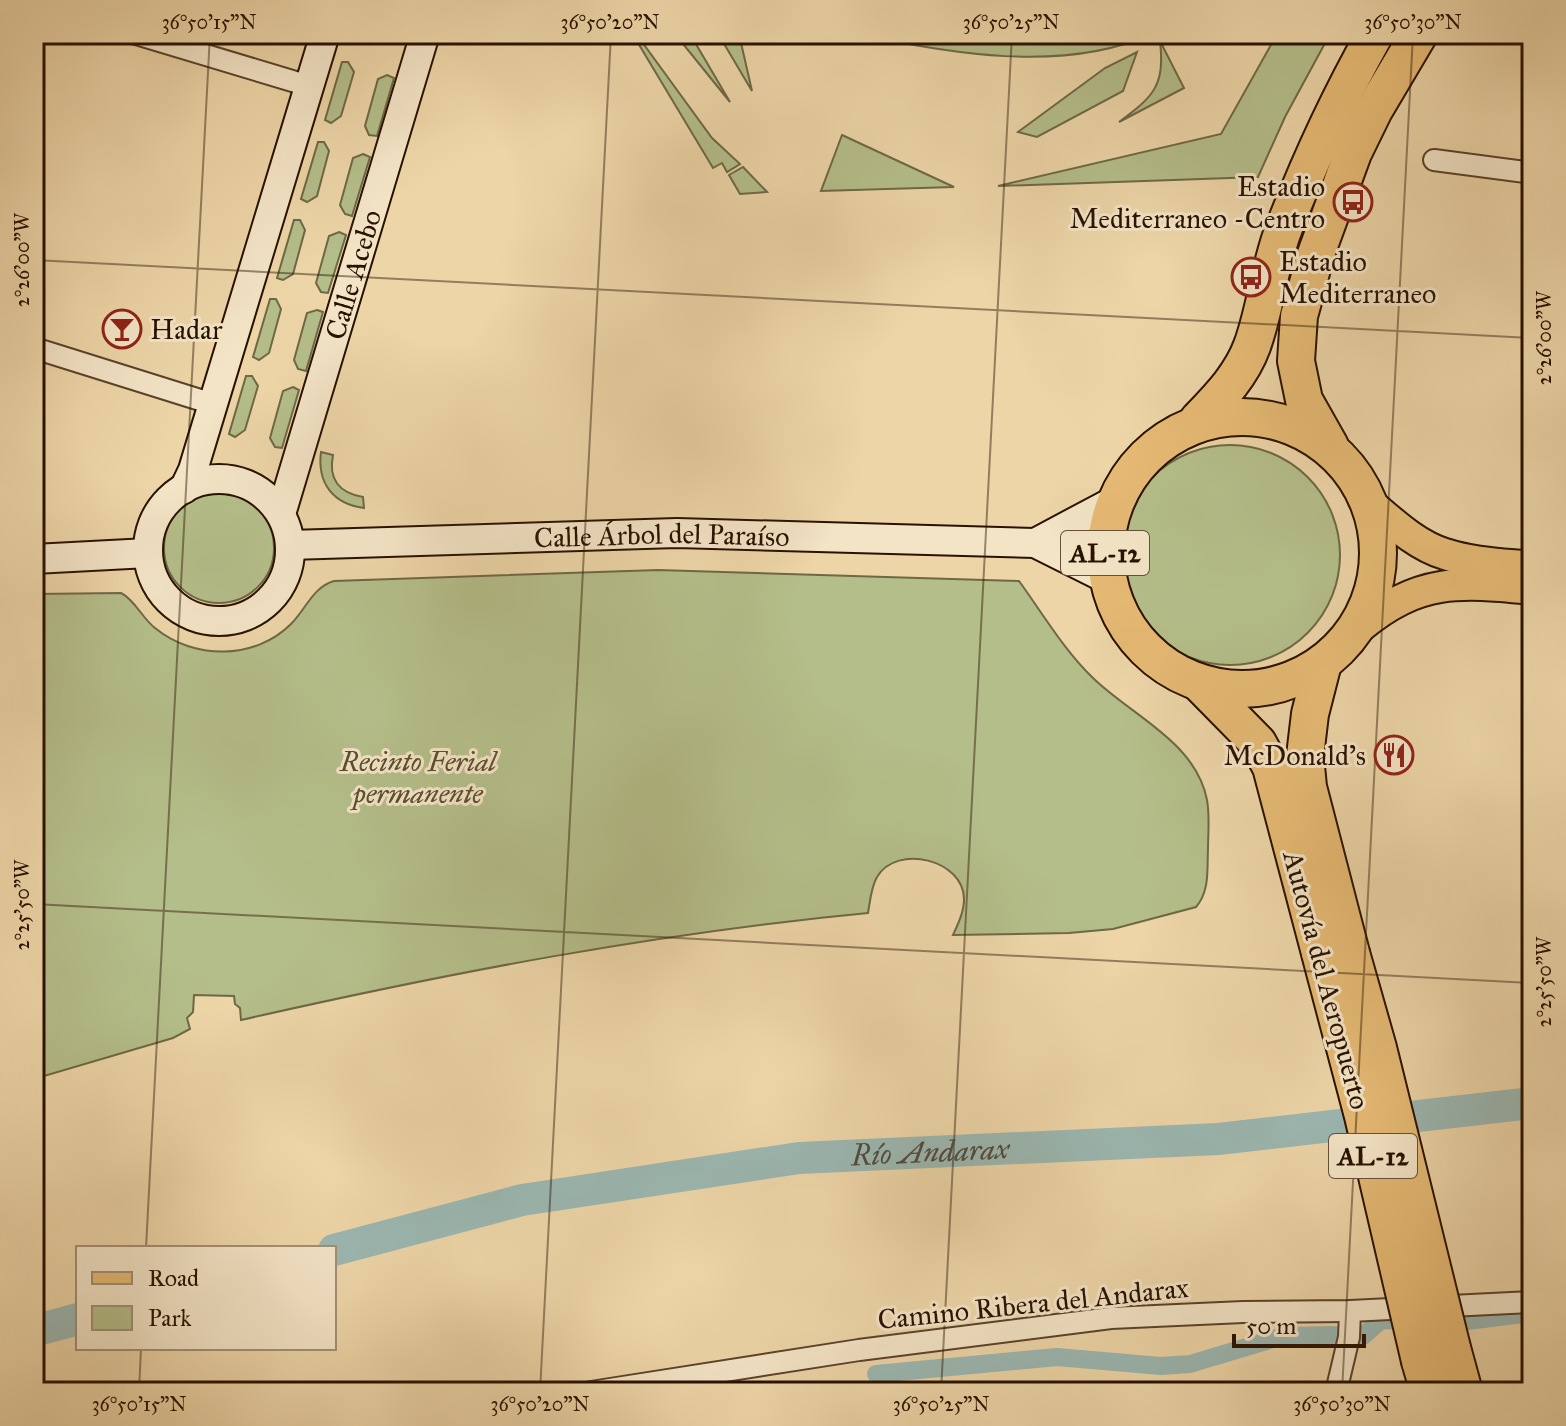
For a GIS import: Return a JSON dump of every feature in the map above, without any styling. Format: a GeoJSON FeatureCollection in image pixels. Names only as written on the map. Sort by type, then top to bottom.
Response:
{"type":"FeatureCollection","features":[{"type":"Feature","properties":{"kind":"highway","name":"AL-12"},"geometry":{"type":"LineString","coordinates":[[1375,34],[1334,107],[1301,183],[1279,242],[1251,348],[1230,386],[1198,420],[1163,441],[1141,461],[1112,502],[1105,543],[1107,579],[1116,607],[1135,635],[1171,669],[1201,685],[1237,688],[1267,686],[1292,680],[1322,667],[1360,627],[1373,597],[1378,565],[1376,532],[1367,501],[1353,474],[1333,451],[1304,400],[1296,361],[1299,316],[1316,254],[1353,153],[1374,110],[1419,34]]}},
{"type":"Feature","properties":{"kind":"highway","name":"AL-12"},"geometry":{"type":"LineString","coordinates":[[1198,420],[1231,416],[1262,417],[1296,427],[1333,451]]}},
{"type":"Feature","properties":{"kind":"highway","name":"Autovía del Aeropuerto"},"geometry":{"type":"LineString","coordinates":[[1322,667],[1310,714],[1305,756],[1363,1116],[1434,1367],[1464,1392]]}},
{"type":"Feature","properties":{"kind":"highway","name":"Autovía del Aeropuerto"},"geometry":{"type":"LineString","coordinates":[[1201,685],[1258,743],[1271,767],[1335,953]]}},
{"type":"Feature","properties":{"kind":"main road"},"geometry":{"type":"LineString","coordinates":[[1367,501],[1421,543],[1443,554],[1532,567]]}},
{"type":"Feature","properties":{"kind":"main road"},"geometry":{"type":"LineString","coordinates":[[1360,627],[1381,610],[1420,590],[1445,585],[1532,589]]}},
{"type":"Feature","properties":{"kind":"street"},"geometry":{"type":"LineString","coordinates":[[136,34],[309,86]]}},
{"type":"Feature","properties":{"kind":"street"},"geometry":{"type":"LineString","coordinates":[[184,489],[193,470],[325,34]]}},
{"type":"Feature","properties":{"kind":"street","name":"Calle Acebo"},"geometry":{"type":"LineString","coordinates":[[281,514],[425,34]]}},
{"type":"Feature","properties":{"kind":"street"},"geometry":{"type":"LineString","coordinates":[[1434,160],[1532,173]]}},
{"type":"Feature","properties":{"kind":"street"},"geometry":{"type":"LineString","coordinates":[[34,348],[213,404]]}},
{"type":"Feature","properties":{"kind":"street"},"geometry":{"type":"LineString","coordinates":[[201,481],[238,481],[259,490],[281,514],[290,545],[286,573],[261,607],[242,617],[220,621],[199,618],[179,609],[164,594],[153,575],[148,553],[153,525],[160,511],[184,489],[201,481]]}},
{"type":"Feature","properties":{"kind":"street"},"geometry":{"type":"LineString","coordinates":[[1035,543],[1112,502]]}},
{"type":"Feature","properties":{"kind":"street","name":"Calle Árbol del Paraíso"},"geometry":{"type":"LineString","coordinates":[[290,545],[677,533],[1035,543]]}},
{"type":"Feature","properties":{"kind":"street"},"geometry":{"type":"LineString","coordinates":[[1035,543],[1107,579]]}},
{"type":"Feature","properties":{"kind":"street"},"geometry":{"type":"LineString","coordinates":[[34,559],[148,553]]}},
{"type":"Feature","properties":{"kind":"street","name":"Camino Ribera del Andarax"},"geometry":{"type":"LineString","coordinates":[[591,1392],[844,1353],[1111,1318],[1532,1302]]}},
{"type":"Feature","properties":{"kind":"street"},"geometry":{"type":"LineString","coordinates":[[1336,1392],[1349,1337],[1350,1311]]}},
{"type":"Feature","properties":{"kind":"green space"},"geometry":{"type":"Polygon","coordinates":[[[479,34],[527,34],[527,42],[485,43],[479,41],[479,34]]]}},
{"type":"Feature","properties":{"kind":"green space"},"geometry":{"type":"Polygon","coordinates":[[[675,34],[690,34],[730,102],[675,34]]]}},
{"type":"Feature","properties":{"kind":"green space"},"geometry":{"type":"Polygon","coordinates":[[[718,34],[739,34],[752,91],[720,37],[718,34]]]}},
{"type":"Feature","properties":{"kind":"green space"},"geometry":{"type":"Polygon","coordinates":[[[857,34],[1151,34],[1081,54],[1043,57],[967,53],[857,34]]]}},
{"type":"Feature","properties":{"kind":"green space"},"geometry":{"type":"Polygon","coordinates":[[[1277,34],[1330,34],[1285,117],[1258,177],[998,186],[1221,134],[1277,34]]]}},
{"type":"Feature","properties":{"kind":"green space"},"geometry":{"type":"Polygon","coordinates":[[[637,35],[712,138],[740,164],[727,172],[722,163],[713,168],[635,38],[637,35]]]}},
{"type":"Feature","properties":{"kind":"green space"},"geometry":{"type":"Polygon","coordinates":[[[1160,41],[1184,88],[1119,122],[1141,105],[1154,89],[1161,69],[1160,41]]]}},
{"type":"Feature","properties":{"kind":"green space"},"geometry":{"type":"Polygon","coordinates":[[[1137,52],[1123,91],[1037,137],[1018,132],[1105,68],[1137,52]]]}},
{"type":"Feature","properties":{"kind":"green space"},"geometry":{"type":"Polygon","coordinates":[[[342,62],[348,62],[354,72],[341,116],[331,123],[325,120],[342,62]]]}},
{"type":"Feature","properties":{"kind":"green space"},"geometry":{"type":"Polygon","coordinates":[[[387,75],[394,78],[377,136],[369,135],[365,126],[378,79],[387,75]]]}},
{"type":"Feature","properties":{"kind":"green space"},"geometry":{"type":"Polygon","coordinates":[[[842,135],[954,187],[821,191],[842,135]]]}},
{"type":"Feature","properties":{"kind":"green space"},"geometry":{"type":"Polygon","coordinates":[[[318,142],[324,142],[329,151],[317,196],[307,202],[301,199],[318,142]]]}},
{"type":"Feature","properties":{"kind":"green space"},"geometry":{"type":"Polygon","coordinates":[[[363,154],[370,157],[352,216],[345,214],[340,205],[353,158],[363,154]]]}},
{"type":"Feature","properties":{"kind":"green space"},"geometry":{"type":"Polygon","coordinates":[[[743,167],[767,192],[740,194],[729,175],[743,167]]]}},
{"type":"Feature","properties":{"kind":"green space"},"geometry":{"type":"Polygon","coordinates":[[[294,220],[300,220],[305,230],[293,274],[283,280],[277,278],[294,220]]]}},
{"type":"Feature","properties":{"kind":"green space"},"geometry":{"type":"Polygon","coordinates":[[[339,232],[346,235],[328,293],[321,292],[316,283],[329,236],[339,232]]]}},
{"type":"Feature","properties":{"kind":"green space"},"geometry":{"type":"Polygon","coordinates":[[[270,299],[276,299],[281,309],[269,353],[259,360],[253,357],[270,299]]]}},
{"type":"Feature","properties":{"kind":"green space"},"geometry":{"type":"Polygon","coordinates":[[[323,312],[306,371],[298,369],[294,360],[307,313],[323,312]]]}},
{"type":"Feature","properties":{"kind":"green space"},"geometry":{"type":"Polygon","coordinates":[[[246,376],[252,376],[258,386],[245,430],[235,437],[229,434],[246,376]]]}},
{"type":"Feature","properties":{"kind":"green space"},"geometry":{"type":"Polygon","coordinates":[[[293,387],[299,390],[282,448],[275,447],[270,438],[283,391],[293,387]]]}},
{"type":"Feature","properties":{"kind":"green space"},"geometry":{"type":"Polygon","coordinates":[[[1230,445],[1272,453],[1308,477],[1332,513],[1340,555],[1332,597],[1308,633],[1272,657],[1230,665],[1188,657],[1152,633],[1128,597],[1120,555],[1128,513],[1152,477],[1188,453],[1230,445]]]}},
{"type":"Feature","properties":{"kind":"green space"},"geometry":{"type":"Polygon","coordinates":[[[321,452],[333,455],[332,471],[337,484],[347,492],[363,497],[364,508],[344,502],[329,490],[322,473],[321,452]]]}},
{"type":"Feature","properties":{"kind":"green space"},"geometry":{"type":"Polygon","coordinates":[[[219,493],[240,498],[258,509],[269,527],[274,548],[269,569],[258,587],[240,598],[219,603],[198,598],[180,587],[169,569],[164,548],[169,527],[180,509],[198,498],[219,493]]]}},
{"type":"Feature","properties":{"kind":"green space","name":"Recinto Ferial permanente"},"geometry":{"type":"Polygon","coordinates":[[[658,570],[1019,581],[1082,667],[1176,746],[1201,780],[1209,818],[1207,880],[1200,901],[1196,907],[1113,929],[953,935],[964,899],[961,885],[953,874],[928,861],[899,861],[886,867],[877,877],[868,913],[789,921],[553,956],[241,1020],[234,996],[194,995],[193,1012],[187,1018],[190,1029],[173,1038],[34,1079],[34,594],[121,593],[150,624],[171,638],[188,646],[224,652],[242,650],[276,636],[291,624],[315,593],[334,581],[658,570]]]}},
{"type":"Feature","properties":{"kind":"waterway","name":"Río Andarax"},"geometry":{"type":"LineString","coordinates":[[336,1249],[522,1200],[799,1158],[1218,1139],[1532,1103]]}},
{"type":"Feature","properties":{"kind":"waterway"},"geometry":{"type":"LineString","coordinates":[[1439,1321],[1532,1313]]}},
{"type":"Feature","properties":{"kind":"waterway","name":"Río Andarax"},"geometry":{"type":"LineString","coordinates":[[34,1331],[76,1320]]}},
{"type":"Feature","properties":{"kind":"waterway"},"geometry":{"type":"LineString","coordinates":[[1363,1336],[1381,1320],[1414,1321]]}},
{"type":"Feature","properties":{"kind":"waterway"},"geometry":{"type":"LineString","coordinates":[[876,1374],[1057,1357],[1161,1366],[1190,1364],[1283,1336],[1334,1335]]}},
{"type":"Feature","properties":{"kind":"place","name":"Estadio Mediterraneo -Centro"},"geometry":{"type":"Point","coordinates":[1353,202]}},
{"type":"Feature","properties":{"kind":"place","name":"Estadio Mediterraneo"},"geometry":{"type":"Point","coordinates":[1251,277]}},
{"type":"Feature","properties":{"kind":"place","name":"Hadar"},"geometry":{"type":"Point","coordinates":[122,329]}},
{"type":"Feature","properties":{"kind":"place","name":"McDonald's"},"geometry":{"type":"Point","coordinates":[1394,755]}}]}
